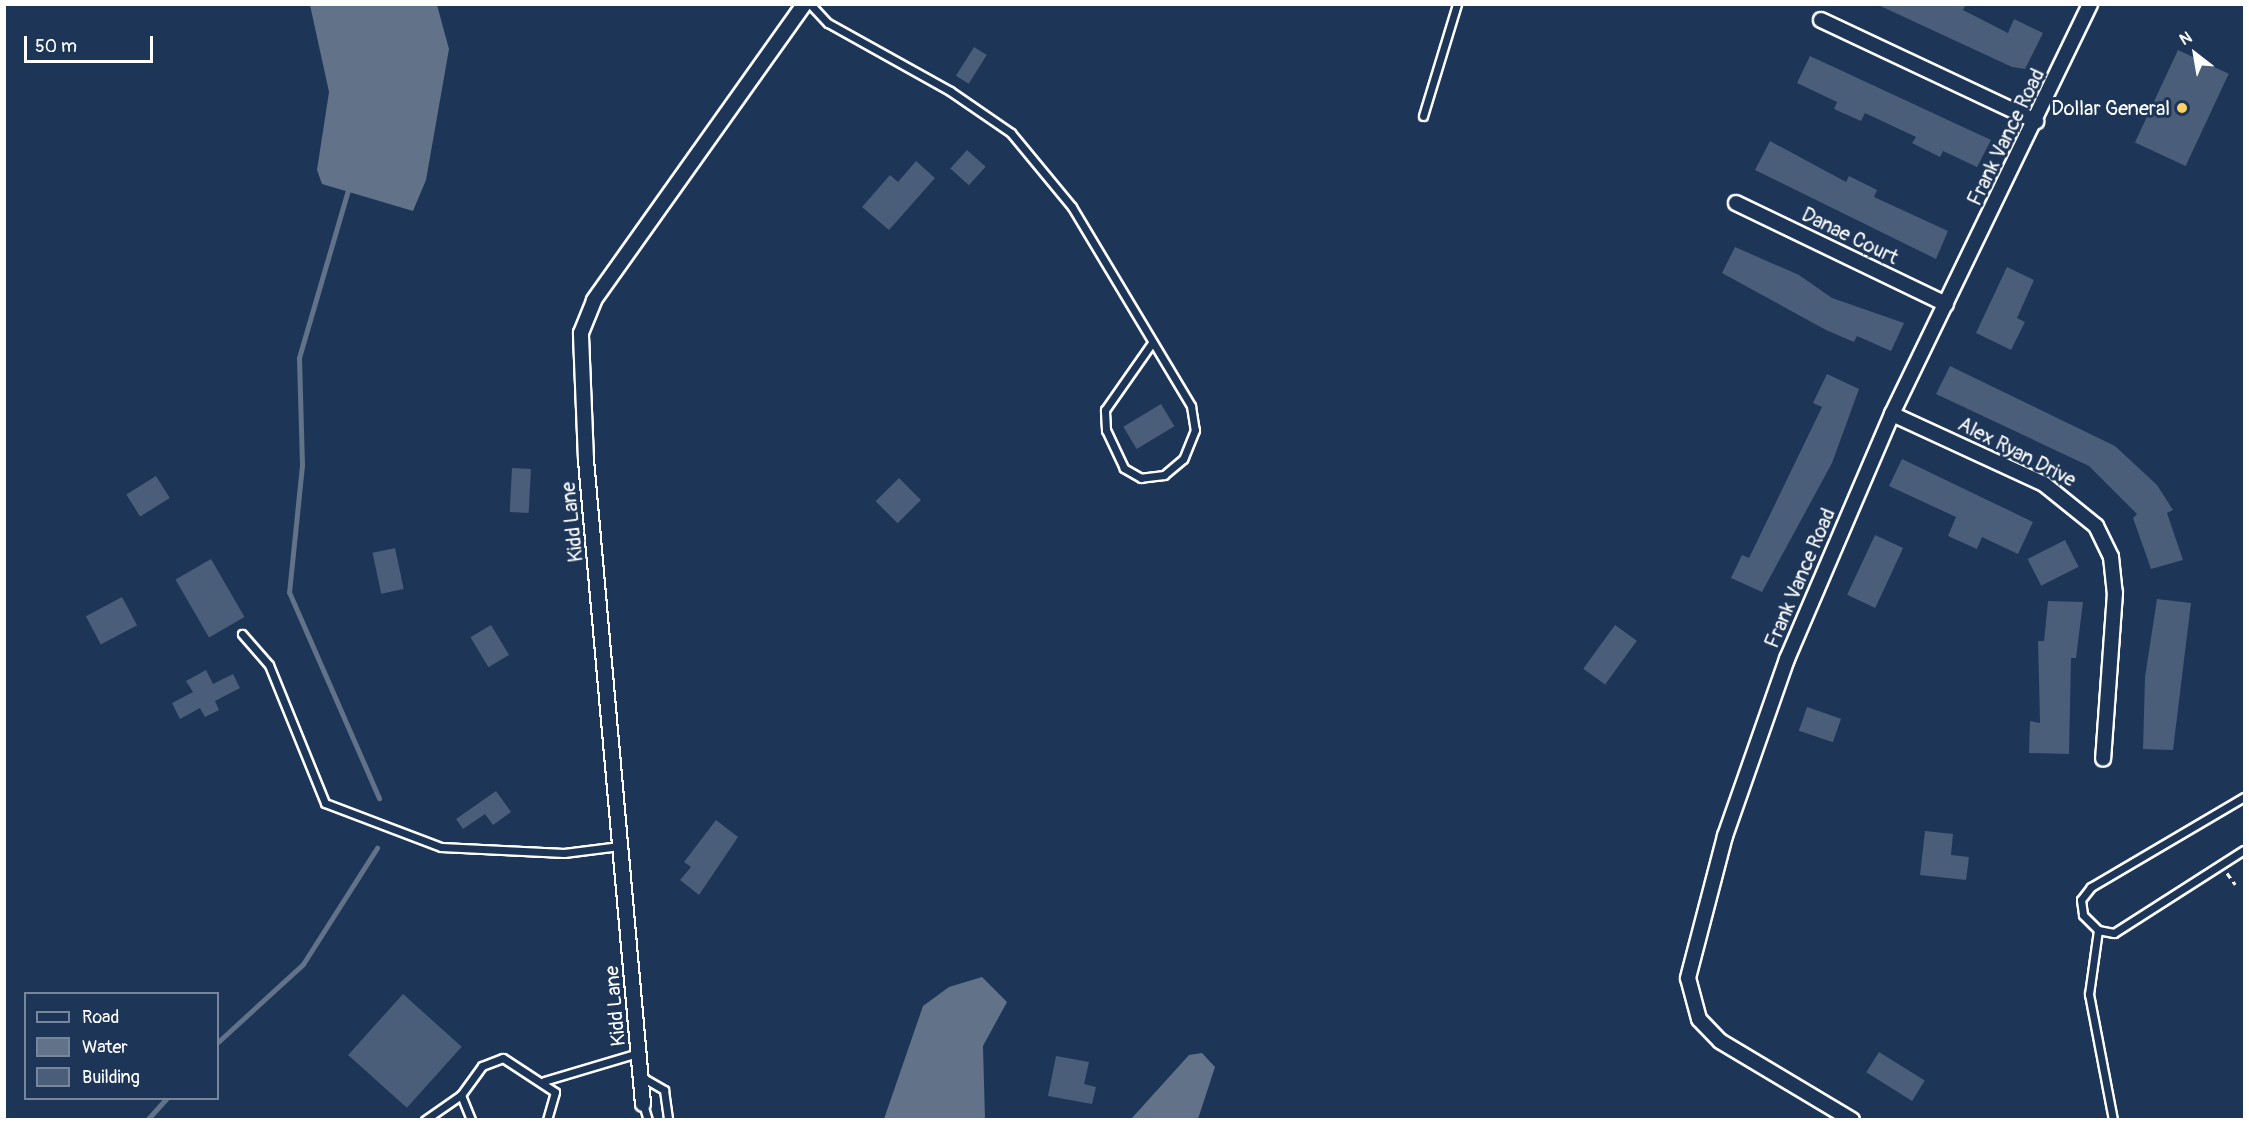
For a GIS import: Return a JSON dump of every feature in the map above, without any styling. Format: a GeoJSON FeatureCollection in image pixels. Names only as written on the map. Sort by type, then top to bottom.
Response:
{"type":"FeatureCollection","features":[{"type":"Feature","properties":{"kind":"street","name":"Kidd Lane"},"geometry":{"type":"LineString","coordinates":[[643,1104],[586,460],[581,333],[594,300],[804,4]]}},
{"type":"Feature","properties":{"kind":"street","name":"Frank Vance Road"},"geometry":{"type":"LineString","coordinates":[[1852,1119],[1713,1036],[1690,1001],[1688,978],[1748,765],[1892,414],[2036,121],[2090,4]]}},
{"type":"Feature","properties":{"kind":"street"},"geometry":{"type":"LineString","coordinates":[[1821,20],[2036,121]]}},
{"type":"Feature","properties":{"kind":"street","name":"Danae Court"},"geometry":{"type":"LineString","coordinates":[[1736,203],[1946,304]]}},
{"type":"Feature","properties":{"kind":"street","name":"Alex Ryan Drive"},"geometry":{"type":"LineString","coordinates":[[1892,414],[2044,484],[2096,526],[2111,557],[2115,593],[2103,759]]}},
{"type":"Feature","properties":{"kind":"lane"},"geometry":{"type":"LineString","coordinates":[[810,4],[828,23],[950,91],[1011,133],[1072,207],[1191,406],[1195,430],[1183,459],[1164,475],[1141,478],[1124,468],[1106,430],[1105,410],[1152,343]]}},
{"type":"Feature","properties":{"kind":"lane"},"geometry":{"type":"LineString","coordinates":[[1423,116],[1457,4]]}},
{"type":"Feature","properties":{"kind":"lane"},"geometry":{"type":"LineString","coordinates":[[242,634],[270,665],[325,803],[441,848],[564,853],[620,846]]}},
{"type":"Feature","properties":{"kind":"lane"},"geometry":{"type":"LineString","coordinates":[[2244,797],[2091,887],[2081,909],[2098,930],[2114,933],[2244,850]]}},
{"type":"Feature","properties":{"kind":"lane"},"geometry":{"type":"LineString","coordinates":[[2098,930],[2089,994],[2113,1119]]}},
{"type":"Feature","properties":{"kind":"lane"},"geometry":{"type":"LineString","coordinates":[[544,1081],[638,1053]]}},
{"type":"Feature","properties":{"kind":"lane"},"geometry":{"type":"LineString","coordinates":[[425,1119],[461,1095],[482,1066],[503,1058],[544,1081],[555,1092],[547,1119]]}},
{"type":"Feature","properties":{"kind":"lane"},"geometry":{"type":"LineString","coordinates":[[640,1076],[664,1090],[668,1119]]}},
{"type":"Feature","properties":{"kind":"lane"},"geometry":{"type":"LineString","coordinates":[[461,1095],[471,1119]]}},
{"type":"Feature","properties":{"kind":"lane"},"geometry":{"type":"LineString","coordinates":[[643,1104],[648,1119]]}},
{"type":"Feature","properties":{"kind":"water"},"geometry":{"type":"Polygon","coordinates":[[[310,5],[437,5],[449,49],[426,180],[413,211],[322,184],[317,170],[329,92],[310,5]]]}},
{"type":"Feature","properties":{"kind":"water"},"geometry":{"type":"Polygon","coordinates":[[[982,977],[1007,1002],[983,1046],[985,1119],[884,1119],[923,1006],[949,987],[982,977]]]}},
{"type":"Feature","properties":{"kind":"water"},"geometry":{"type":"Polygon","coordinates":[[[1202,1053],[1215,1067],[1198,1119],[1131,1119],[1189,1055],[1202,1053]]]}},
{"type":"Feature","properties":{"kind":"building"},"geometry":{"type":"Polygon","coordinates":[[[1876,4],[1966,4],[1963,10],[2008,33],[2014,19],[2043,33],[2025,69],[2012,67],[1876,4]]]}},
{"type":"Feature","properties":{"kind":"building"},"geometry":{"type":"Polygon","coordinates":[[[974,47],[987,55],[969,84],[956,76],[974,47]]]}},
{"type":"Feature","properties":{"kind":"building","name":"Dollar General"},"geometry":{"type":"Polygon","coordinates":[[[2178,50],[2229,74],[2186,166],[2135,142],[2178,50]]]}},
{"type":"Feature","properties":{"kind":"building"},"geometry":{"type":"Polygon","coordinates":[[[1810,56],[1991,140],[1977,167],[1943,151],[1940,157],[1912,143],[1916,137],[1865,113],[1861,121],[1834,109],[1837,102],[1797,83],[1810,56]]]}},
{"type":"Feature","properties":{"kind":"building"},"geometry":{"type":"Polygon","coordinates":[[[1770,141],[1846,182],[1849,176],[1877,190],[1874,197],[1948,231],[1936,259],[1755,170],[1770,141]]]}},
{"type":"Feature","properties":{"kind":"building"},"geometry":{"type":"Polygon","coordinates":[[[967,150],[986,167],[969,185],[950,169],[967,150]]]}},
{"type":"Feature","properties":{"kind":"building"},"geometry":{"type":"Polygon","coordinates":[[[916,161],[935,178],[889,230],[862,207],[890,175],[898,182],[916,161]]]}},
{"type":"Feature","properties":{"kind":"building"},"geometry":{"type":"Polygon","coordinates":[[[1735,247],[1799,275],[1832,298],[1904,323],[1891,351],[1857,336],[1854,342],[1826,330],[1722,273],[1735,247]]]}},
{"type":"Feature","properties":{"kind":"building"},"geometry":{"type":"Polygon","coordinates":[[[2007,267],[2034,280],[2017,318],[2025,322],[2011,350],[1976,333],[2007,267]]]}},
{"type":"Feature","properties":{"kind":"building"},"geometry":{"type":"Polygon","coordinates":[[[1950,366],[2115,446],[2157,485],[2173,510],[2167,513],[2183,560],[2151,569],[2133,518],[2137,514],[2089,466],[1936,394],[1950,366]]]}},
{"type":"Feature","properties":{"kind":"building"},"geometry":{"type":"Polygon","coordinates":[[[1827,374],[1859,389],[1832,463],[1762,592],[1731,578],[1742,555],[1749,558],[1822,407],[1813,403],[1827,374]]]}},
{"type":"Feature","properties":{"kind":"building"},"geometry":{"type":"Polygon","coordinates":[[[1161,404],[1174,426],[1137,449],[1123,427],[1161,404]]]}},
{"type":"Feature","properties":{"kind":"building"},"geometry":{"type":"Polygon","coordinates":[[[1902,459],[2033,522],[2018,554],[1982,537],[1977,549],[1948,536],[1956,517],[1889,486],[1902,459]]]}},
{"type":"Feature","properties":{"kind":"building"},"geometry":{"type":"Polygon","coordinates":[[[512,468],[531,469],[529,513],[510,512],[512,468]]]}},
{"type":"Feature","properties":{"kind":"building"},"geometry":{"type":"Polygon","coordinates":[[[156,476],[170,498],[140,517],[126,495],[156,476]]]}},
{"type":"Feature","properties":{"kind":"building"},"geometry":{"type":"Polygon","coordinates":[[[899,478],[921,500],[898,523],[876,501],[899,478]]]}},
{"type":"Feature","properties":{"kind":"building"},"geometry":{"type":"Polygon","coordinates":[[[1875,535],[1903,548],[1875,608],[1847,595],[1875,535]]]}},
{"type":"Feature","properties":{"kind":"building"},"geometry":{"type":"Polygon","coordinates":[[[2065,540],[2079,567],[2041,586],[2028,559],[2065,540]]]}},
{"type":"Feature","properties":{"kind":"building"},"geometry":{"type":"Polygon","coordinates":[[[395,548],[404,589],[381,594],[373,553],[395,548]]]}},
{"type":"Feature","properties":{"kind":"building"},"geometry":{"type":"Polygon","coordinates":[[[211,559],[244,617],[209,638],[175,580],[211,559]]]}},
{"type":"Feature","properties":{"kind":"building"},"geometry":{"type":"Polygon","coordinates":[[[122,597],[137,625],[101,645],[86,616],[122,597]]]}},
{"type":"Feature","properties":{"kind":"building"},"geometry":{"type":"Polygon","coordinates":[[[2157,599],[2191,603],[2173,750],[2143,749],[2145,677],[2157,599]]]}},
{"type":"Feature","properties":{"kind":"building"},"geometry":{"type":"Polygon","coordinates":[[[2048,601],[2083,602],[2076,658],[2071,658],[2069,754],[2029,753],[2030,721],[2040,723],[2038,641],[2044,641],[2048,601]]]}},
{"type":"Feature","properties":{"kind":"building"},"geometry":{"type":"Polygon","coordinates":[[[491,625],[509,655],[488,667],[470,637],[491,625]]]}},
{"type":"Feature","properties":{"kind":"building"},"geometry":{"type":"Polygon","coordinates":[[[1615,625],[1637,641],[1605,685],[1583,669],[1615,625]]]}},
{"type":"Feature","properties":{"kind":"building"},"geometry":{"type":"Polygon","coordinates":[[[206,670],[213,684],[233,674],[240,688],[215,701],[219,710],[205,717],[200,708],[180,719],[172,703],[193,692],[186,681],[206,670]]]}},
{"type":"Feature","properties":{"kind":"building"},"geometry":{"type":"Polygon","coordinates":[[[1807,707],[1841,719],[1833,742],[1799,731],[1807,707]]]}},
{"type":"Feature","properties":{"kind":"building"},"geometry":{"type":"Polygon","coordinates":[[[496,791],[511,812],[493,825],[485,814],[463,829],[456,819],[496,791]]]}},
{"type":"Feature","properties":{"kind":"building"},"geometry":{"type":"Polygon","coordinates":[[[716,820],[738,837],[699,895],[680,880],[691,867],[684,862],[716,820]]]}},
{"type":"Feature","properties":{"kind":"building"},"geometry":{"type":"Polygon","coordinates":[[[1925,831],[1953,834],[1951,855],[1969,857],[1966,880],[1920,875],[1925,831]]]}},
{"type":"Feature","properties":{"kind":"building"},"geometry":{"type":"Polygon","coordinates":[[[403,994],[462,1047],[407,1108],[348,1055],[403,994]]]}},
{"type":"Feature","properties":{"kind":"building"},"geometry":{"type":"Polygon","coordinates":[[[1879,1052],[1925,1081],[1912,1101],[1866,1072],[1879,1052]]]}},
{"type":"Feature","properties":{"kind":"building"},"geometry":{"type":"Polygon","coordinates":[[[1056,1056],[1089,1062],[1084,1084],[1096,1087],[1092,1104],[1048,1096],[1056,1056]]]}},
{"type":"Feature","properties":{"kind":"waterway"},"geometry":{"type":"LineString","coordinates":[[348,190],[299,358],[302,465],[289,592],[379,798]]}},
{"type":"Feature","properties":{"kind":"waterway"},"geometry":{"type":"LineString","coordinates":[[219,1041],[303,964],[377,848]]}},
{"type":"Feature","properties":{"kind":"waterway"},"geometry":{"type":"LineString","coordinates":[[147,1120],[165,1100]]}},
{"type":"Feature","properties":{"kind":"place","name":"Dollar General"},"geometry":{"type":"Point","coordinates":[2182,108]}}]}
